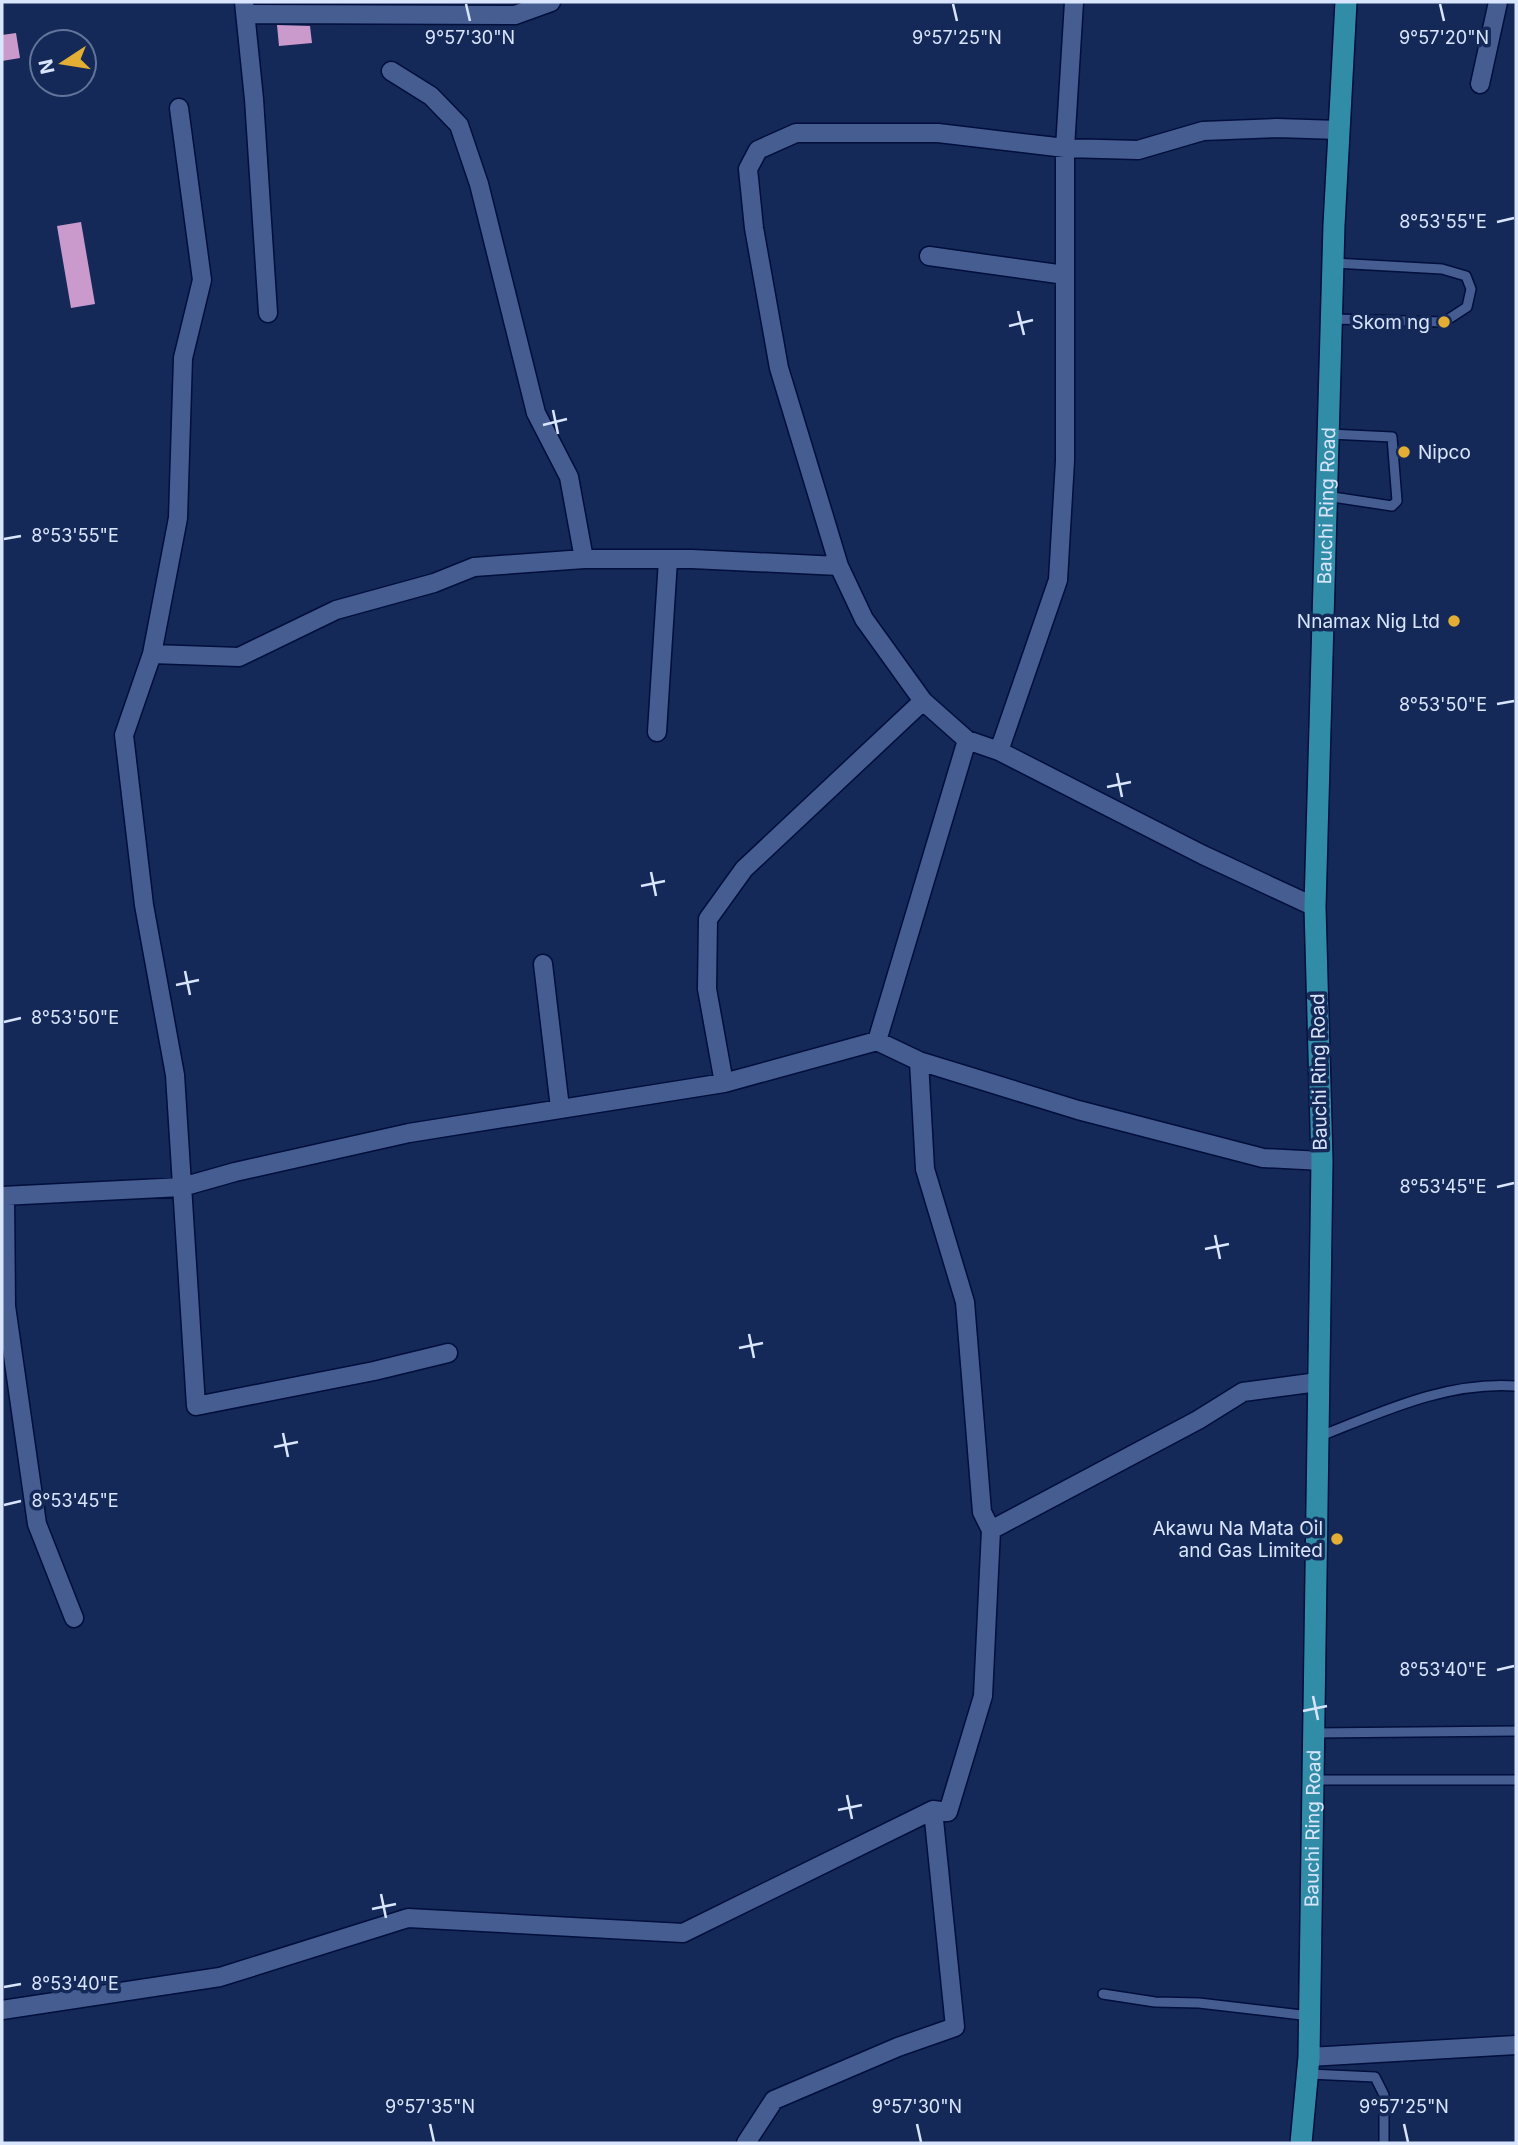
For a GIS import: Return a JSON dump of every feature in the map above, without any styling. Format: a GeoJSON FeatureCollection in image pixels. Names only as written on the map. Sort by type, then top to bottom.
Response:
{"type":"FeatureCollection","features":[{"type":"Feature","properties":{"kind":"main road","name":"Bauchi Ring Road"},"geometry":{"type":"LineString","coordinates":[[1301,2143],[1310,2016],[1316,1438],[1322,1161],[1315,907],[1331,319],[1346,2]]}},
{"type":"Feature","properties":{"kind":"street"},"geometry":{"type":"LineString","coordinates":[[268,313],[254,99],[245,8],[515,15],[551,2]]}},
{"type":"Feature","properties":{"kind":"street"},"geometry":{"type":"LineString","coordinates":[[999,751],[1058,580],[1065,461],[1065,148],[1074,2]]}},
{"type":"Feature","properties":{"kind":"street"},"geometry":{"type":"LineString","coordinates":[[1480,84],[1498,2]]}},
{"type":"Feature","properties":{"kind":"street"},"geometry":{"type":"LineString","coordinates":[[391,71],[430,96],[459,125],[479,184],[536,413],[569,477],[584,559]]}},
{"type":"Feature","properties":{"kind":"street"},"geometry":{"type":"LineString","coordinates":[[179,108],[202,280],[183,358],[178,518],[152,654],[124,735],[144,905],[175,1075],[196,1406],[374,1371],[448,1353]]}},
{"type":"Feature","properties":{"kind":"street"},"geometry":{"type":"LineString","coordinates":[[1315,907],[1203,855],[999,751],[967,740],[923,701],[864,619],[839,566],[779,368],[754,228],[748,169],[758,150],[796,133],[937,133],[1065,148],[1138,150],[1203,131],[1339,130]]}},
{"type":"Feature","properties":{"kind":"street"},"geometry":{"type":"LineString","coordinates":[[929,256],[1065,275]]}},
{"type":"Feature","properties":{"kind":"street"},"geometry":{"type":"LineString","coordinates":[[152,654],[239,657],[336,610],[435,583],[474,567],[584,559],[839,566]]}},
{"type":"Feature","properties":{"kind":"street"},"geometry":{"type":"LineString","coordinates":[[657,732],[668,560]]}},
{"type":"Feature","properties":{"kind":"street"},"geometry":{"type":"LineString","coordinates":[[724,1083],[707,989],[708,919],[744,869],[923,701]]}},
{"type":"Feature","properties":{"kind":"street"},"geometry":{"type":"LineString","coordinates":[[877,1041],[967,740]]}},
{"type":"Feature","properties":{"kind":"street"},"geometry":{"type":"LineString","coordinates":[[543,964],[560,1108]]}},
{"type":"Feature","properties":{"kind":"street"},"geometry":{"type":"LineString","coordinates":[[74,1618],[37,1524],[6,1306],[3,1197],[181,1187],[235,1172],[409,1133],[724,1083],[877,1041],[919,1060],[1078,1110],[1263,1158],[1322,1161]]}},
{"type":"Feature","properties":{"kind":"street"},"geometry":{"type":"LineString","coordinates":[[2,2010],[220,1976],[408,1918],[683,1933],[933,1810],[948,1812],[983,1696],[990,1530],[982,1513],[965,1302],[925,1168],[919,1060]]}},
{"type":"Feature","properties":{"kind":"street"},"geometry":{"type":"LineString","coordinates":[[990,1530],[1198,1420],[1243,1392],[1318,1382]]}},
{"type":"Feature","properties":{"kind":"street"},"geometry":{"type":"LineString","coordinates":[[746,2143],[774,2099],[898,2047],[955,2027],[933,1810]]}},
{"type":"Feature","properties":{"kind":"street"},"geometry":{"type":"LineString","coordinates":[[1308,2066],[1516,2045]]}},
{"type":"Feature","properties":{"kind":"lane"},"geometry":{"type":"LineString","coordinates":[[1331,319],[1444,322],[1467,307],[1471,289],[1466,276],[1442,269],[1333,263]]}},
{"type":"Feature","properties":{"kind":"lane"},"geometry":{"type":"LineString","coordinates":[[1326,496],[1392,506],[1398,500],[1392,437],[1328,434]]}},
{"type":"Feature","properties":{"kind":"lane"},"geometry":{"type":"LineString","coordinates":[[1316,1438],[1414,1400],[1453,1389],[1495,1384],[1516,1386]]}},
{"type":"Feature","properties":{"kind":"lane"},"geometry":{"type":"LineString","coordinates":[[1313,1733],[1516,1731]]}},
{"type":"Feature","properties":{"kind":"lane"},"geometry":{"type":"LineString","coordinates":[[1313,1780],[1516,1780]]}},
{"type":"Feature","properties":{"kind":"lane"},"geometry":{"type":"LineString","coordinates":[[1103,1994],[1155,2002],[1199,2003],[1310,2016]]}},
{"type":"Feature","properties":{"kind":"lane"},"geometry":{"type":"LineString","coordinates":[[1308,2066],[1375,2077],[1384,2095],[1384,2143]]}},
{"type":"Feature","properties":{"kind":"building"},"geometry":{"type":"Polygon","coordinates":[[[277,25],[310,26],[312,43],[279,46],[277,25]]]}},
{"type":"Feature","properties":{"kind":"building"},"geometry":{"type":"Polygon","coordinates":[[[16,33],[20,58],[2,61],[2,35],[16,33]]]}},
{"type":"Feature","properties":{"kind":"building"},"geometry":{"type":"Polygon","coordinates":[[[81,222],[95,304],[71,308],[57,226],[81,222]]]}},
{"type":"Feature","properties":{"kind":"place","name":"Skom ng"},"geometry":{"type":"Point","coordinates":[1444,322]}},
{"type":"Feature","properties":{"kind":"place","name":"Nipco"},"geometry":{"type":"Point","coordinates":[1404,452]}},
{"type":"Feature","properties":{"kind":"place","name":"Nnamax Nig Ltd"},"geometry":{"type":"Point","coordinates":[1454,621]}},
{"type":"Feature","properties":{"kind":"place","name":"Akawu Na Mata Oil and Gas Limited"},"geometry":{"type":"Point","coordinates":[1337,1539]}}]}
